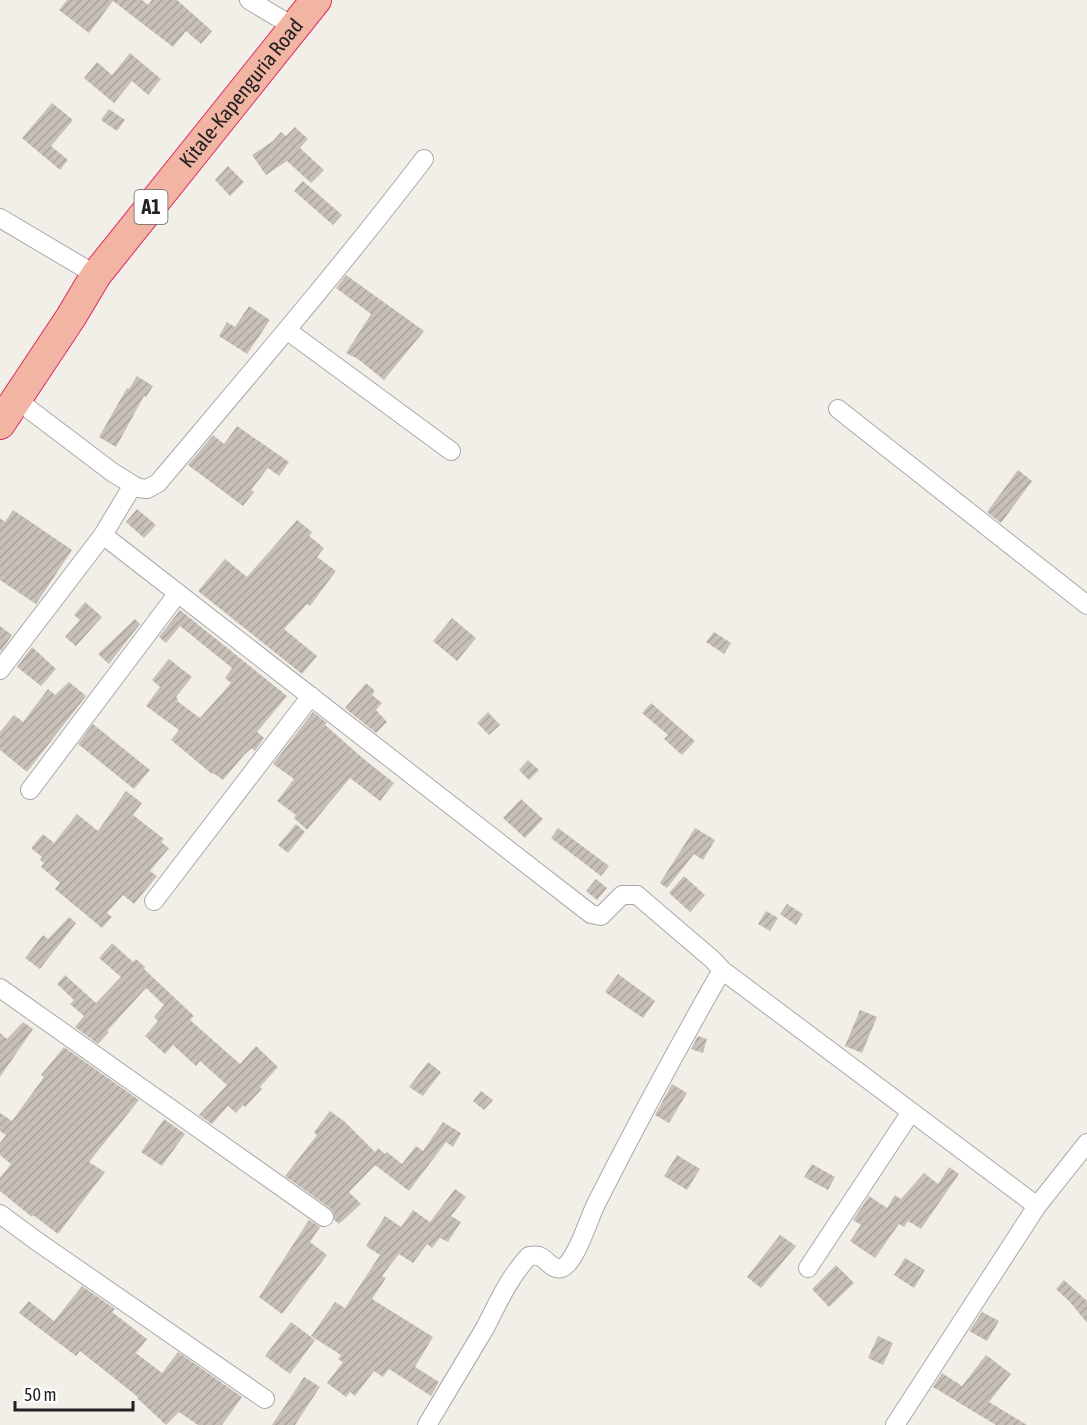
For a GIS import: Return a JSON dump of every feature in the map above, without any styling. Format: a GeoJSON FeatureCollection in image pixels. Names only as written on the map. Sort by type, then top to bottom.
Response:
{"type":"FeatureCollection","features":[{"type":"Feature","properties":{"kind":"highway","name":"Kitale-Kapenguria Road"},"geometry":{"type":"LineString","coordinates":[[0,424],[96,275],[316,0]]}},
{"type":"Feature","properties":{"kind":"street"},"geometry":{"type":"LineString","coordinates":[[249,0],[294,27]]}},
{"type":"Feature","properties":{"kind":"street"},"geometry":{"type":"LineString","coordinates":[[17,400],[112,472],[133,485],[147,489],[158,483],[288,331],[424,159]]}},
{"type":"Feature","properties":{"kind":"street"},"geometry":{"type":"LineString","coordinates":[[0,218],[96,275]]}},
{"type":"Feature","properties":{"kind":"street"},"geometry":{"type":"LineString","coordinates":[[288,331],[451,451]]}},
{"type":"Feature","properties":{"kind":"street"},"geometry":{"type":"LineString","coordinates":[[838,409],[1087,605]]}},
{"type":"Feature","properties":{"kind":"street"},"geometry":{"type":"LineString","coordinates":[[0,670],[103,535],[133,485]]}},
{"type":"Feature","properties":{"kind":"street"},"geometry":{"type":"LineString","coordinates":[[103,535],[591,914],[601,916],[622,895],[638,895],[722,970],[1037,1206]]}},
{"type":"Feature","properties":{"kind":"street"},"geometry":{"type":"LineString","coordinates":[[30,790],[178,593]]}},
{"type":"Feature","properties":{"kind":"street"},"geometry":{"type":"LineString","coordinates":[[154,901],[311,696]]}},
{"type":"Feature","properties":{"kind":"street"},"geometry":{"type":"LineString","coordinates":[[427,1425],[522,1264],[529,1256],[539,1256],[560,1269],[565,1267],[571,1259],[594,1207],[660,1080],[722,970]]}},
{"type":"Feature","properties":{"kind":"street"},"geometry":{"type":"LineString","coordinates":[[0,988],[324,1217]]}},
{"type":"Feature","properties":{"kind":"street"},"geometry":{"type":"LineString","coordinates":[[808,1268],[911,1112]]}},
{"type":"Feature","properties":{"kind":"street"},"geometry":{"type":"LineString","coordinates":[[895,1425],[1037,1206],[1087,1143]]}},
{"type":"Feature","properties":{"kind":"street"},"geometry":{"type":"LineString","coordinates":[[0,1214],[265,1399]]}},
{"type":"Feature","properties":{"kind":"building"},"geometry":{"type":"Polygon","coordinates":[[[67,0],[142,0],[148,5],[152,0],[177,0],[212,31],[201,44],[186,31],[173,47],[113,1],[89,33],[59,10],[67,0]]]}},
{"type":"Feature","properties":{"kind":"building"},"geometry":{"type":"Polygon","coordinates":[[[130,53],[161,79],[148,95],[132,81],[114,103],[84,78],[97,62],[112,75],[130,53]]]}},
{"type":"Feature","properties":{"kind":"building"},"geometry":{"type":"Polygon","coordinates":[[[52,103],[73,120],[51,146],[68,160],[60,170],[22,138],[52,103]]]}},
{"type":"Feature","properties":{"kind":"building"},"geometry":{"type":"Polygon","coordinates":[[[109,109],[125,120],[117,131],[101,120],[109,109]]]}},
{"type":"Feature","properties":{"kind":"building"},"geometry":{"type":"Polygon","coordinates":[[[295,127],[308,139],[300,148],[324,170],[311,183],[287,161],[266,175],[252,155],[273,141],[281,132],[286,136],[295,127]]]}},
{"type":"Feature","properties":{"kind":"building"},"geometry":{"type":"Polygon","coordinates":[[[228,166],[244,182],[230,196],[215,180],[228,166]]]}},
{"type":"Feature","properties":{"kind":"building"},"geometry":{"type":"Polygon","coordinates":[[[303,181],[342,215],[333,225],[294,191],[303,181]]]}},
{"type":"Feature","properties":{"kind":"building"},"geometry":{"type":"Polygon","coordinates":[[[346,275],[424,331],[384,380],[358,359],[346,353],[371,314],[336,288],[346,275]]]}},
{"type":"Feature","properties":{"kind":"building"},"geometry":{"type":"Polygon","coordinates":[[[249,306],[270,320],[247,354],[219,336],[227,322],[235,327],[249,306]]]}},
{"type":"Feature","properties":{"kind":"building"},"geometry":{"type":"Polygon","coordinates":[[[137,376],[153,386],[146,397],[144,396],[116,447],[99,437],[127,388],[129,389],[137,376]]]}},
{"type":"Feature","properties":{"kind":"building"},"geometry":{"type":"Polygon","coordinates":[[[237,426],[289,462],[279,476],[268,468],[251,490],[254,492],[243,506],[188,465],[213,435],[224,444],[237,426]]]}},
{"type":"Feature","properties":{"kind":"building"},"geometry":{"type":"Polygon","coordinates":[[[1018,470],[1032,481],[1001,523],[987,512],[1018,470]]]}},
{"type":"Feature","properties":{"kind":"building"},"geometry":{"type":"Polygon","coordinates":[[[137,509],[156,525],[144,538],[126,522],[137,509]]]}},
{"type":"Feature","properties":{"kind":"building"},"geometry":{"type":"Polygon","coordinates":[[[13,510],[72,550],[36,604],[0,580],[0,518],[5,522],[13,510]]]}},
{"type":"Feature","properties":{"kind":"building"},"geometry":{"type":"Polygon","coordinates":[[[297,520],[312,532],[309,536],[324,548],[317,557],[336,571],[310,606],[307,604],[284,629],[317,656],[302,674],[198,591],[225,559],[247,577],[297,520]]]}},
{"type":"Feature","properties":{"kind":"building"},"geometry":{"type":"Polygon","coordinates":[[[85,602],[102,617],[76,646],[65,637],[80,620],[74,615],[85,602]]]}},
{"type":"Feature","properties":{"kind":"building"},"geometry":{"type":"Polygon","coordinates":[[[180,610],[287,696],[257,732],[264,738],[255,751],[252,748],[244,755],[223,780],[212,774],[171,740],[179,730],[146,706],[160,687],[152,680],[169,659],[192,677],[176,697],[177,701],[200,718],[231,683],[225,678],[232,668],[180,626],[166,643],[159,637],[180,610]]]}},
{"type":"Feature","properties":{"kind":"building"},"geometry":{"type":"Polygon","coordinates":[[[452,618],[476,638],[457,661],[433,641],[452,618]]]}},
{"type":"Feature","properties":{"kind":"building"},"geometry":{"type":"Polygon","coordinates":[[[135,619],[140,624],[109,664],[98,654],[135,619]]]}},
{"type":"Feature","properties":{"kind":"building"},"geometry":{"type":"Polygon","coordinates":[[[0,626],[12,635],[1,651],[0,650],[0,626]]]}},
{"type":"Feature","properties":{"kind":"building"},"geometry":{"type":"Polygon","coordinates":[[[714,632],[731,643],[724,654],[706,642],[714,632]]]}},
{"type":"Feature","properties":{"kind":"building"},"geometry":{"type":"Polygon","coordinates":[[[32,647],[56,669],[41,686],[17,667],[32,647]]]}},
{"type":"Feature","properties":{"kind":"building"},"geometry":{"type":"Polygon","coordinates":[[[69,682],[86,696],[27,772],[0,750],[0,732],[14,715],[23,722],[48,689],[55,695],[69,682]]]}},
{"type":"Feature","properties":{"kind":"building"},"geometry":{"type":"Polygon","coordinates":[[[366,683],[375,691],[372,695],[382,703],[376,710],[387,722],[376,733],[345,708],[366,683]]]}},
{"type":"Feature","properties":{"kind":"building"},"geometry":{"type":"Polygon","coordinates":[[[651,703],[695,741],[682,755],[664,739],[668,735],[642,713],[651,703]]]}},
{"type":"Feature","properties":{"kind":"building"},"geometry":{"type":"Polygon","coordinates":[[[313,712],[327,723],[325,725],[394,783],[380,801],[350,778],[307,830],[294,818],[296,815],[277,801],[294,779],[273,764],[313,712]]]}},
{"type":"Feature","properties":{"kind":"building"},"geometry":{"type":"Polygon","coordinates":[[[488,712],[500,725],[489,735],[477,723],[488,712]]]}},
{"type":"Feature","properties":{"kind":"building"},"geometry":{"type":"Polygon","coordinates":[[[93,724],[150,770],[134,789],[78,744],[93,724]]]}},
{"type":"Feature","properties":{"kind":"building"},"geometry":{"type":"Polygon","coordinates":[[[528,760],[539,770],[529,780],[519,770],[528,760]]]}},
{"type":"Feature","properties":{"kind":"building"},"geometry":{"type":"Polygon","coordinates":[[[126,791],[142,803],[133,815],[164,839],[161,842],[169,848],[150,871],[157,876],[134,904],[123,895],[107,913],[112,917],[102,928],[55,889],[60,883],[41,867],[44,863],[40,860],[42,857],[31,848],[43,834],[54,843],[77,814],[98,831],[126,791]]]}},
{"type":"Feature","properties":{"kind":"building"},"geometry":{"type":"Polygon","coordinates":[[[521,799],[543,819],[525,838],[503,818],[521,799]]]}},
{"type":"Feature","properties":{"kind":"building"},"geometry":{"type":"Polygon","coordinates":[[[296,824],[305,832],[288,853],[278,845],[296,824]]]}},
{"type":"Feature","properties":{"kind":"building"},"geometry":{"type":"Polygon","coordinates":[[[558,828],[609,866],[601,876],[551,838],[558,828]]]}},
{"type":"Feature","properties":{"kind":"building"},"geometry":{"type":"Polygon","coordinates":[[[695,828],[715,840],[703,860],[694,854],[667,888],[660,883],[695,828]]]}},
{"type":"Feature","properties":{"kind":"building"},"geometry":{"type":"Polygon","coordinates":[[[684,876],[705,895],[690,912],[669,893],[684,876]]]}},
{"type":"Feature","properties":{"kind":"building"},"geometry":{"type":"Polygon","coordinates":[[[596,879],[607,888],[597,900],[586,891],[596,879]]]}},
{"type":"Feature","properties":{"kind":"building"},"geometry":{"type":"Polygon","coordinates":[[[787,904],[803,914],[796,925],[780,914],[787,904]]]}},
{"type":"Feature","properties":{"kind":"building"},"geometry":{"type":"Polygon","coordinates":[[[766,911],[778,918],[770,931],[758,924],[766,911]]]}},
{"type":"Feature","properties":{"kind":"building"},"geometry":{"type":"Polygon","coordinates":[[[69,917],[76,923],[40,969],[25,958],[43,935],[48,939],[69,917]]]}},
{"type":"Feature","properties":{"kind":"building"},"geometry":{"type":"Polygon","coordinates":[[[112,943],[133,962],[136,959],[145,967],[144,969],[194,1016],[190,1020],[240,1064],[256,1046],[278,1067],[245,1107],[243,1105],[236,1113],[228,1106],[212,1124],[199,1115],[227,1085],[200,1061],[196,1066],[173,1045],[165,1054],[145,1036],[158,1021],[154,1017],[164,1005],[146,988],[98,1044],[75,1027],[84,1016],[70,1004],[74,1000],[57,984],[65,975],[96,1003],[121,977],[99,958],[112,943]]]}},
{"type":"Feature","properties":{"kind":"building"},"geometry":{"type":"Polygon","coordinates":[[[618,974],[655,1001],[643,1018],[605,992],[618,974]]]}},
{"type":"Feature","properties":{"kind":"building"},"geometry":{"type":"Polygon","coordinates":[[[860,1010],[877,1017],[862,1053],[845,1046],[860,1010]]]}},
{"type":"Feature","properties":{"kind":"building"},"geometry":{"type":"Polygon","coordinates":[[[23,1022],[33,1029],[0,1077],[0,1033],[7,1039],[23,1022]]]}},
{"type":"Feature","properties":{"kind":"building"},"geometry":{"type":"Polygon","coordinates":[[[698,1036],[707,1039],[703,1053],[691,1049],[698,1036]]]}},
{"type":"Feature","properties":{"kind":"building"},"geometry":{"type":"Polygon","coordinates":[[[64,1047],[139,1100],[89,1162],[105,1172],[58,1234],[33,1215],[32,1217],[0,1191],[0,1178],[11,1164],[0,1155],[0,1143],[6,1135],[0,1131],[0,1113],[12,1121],[44,1077],[41,1075],[64,1047]]]}},
{"type":"Feature","properties":{"kind":"building"},"geometry":{"type":"Polygon","coordinates":[[[428,1062],[441,1072],[423,1096],[409,1087],[428,1062]]]}},
{"type":"Feature","properties":{"kind":"building"},"geometry":{"type":"Polygon","coordinates":[[[672,1084],[687,1093],[669,1123],[655,1115],[672,1084]]]}},
{"type":"Feature","properties":{"kind":"building"},"geometry":{"type":"Polygon","coordinates":[[[481,1091],[493,1100],[484,1110],[473,1101],[481,1091]]]}},
{"type":"Feature","properties":{"kind":"building"},"geometry":{"type":"Polygon","coordinates":[[[330,1111],[345,1122],[375,1152],[378,1148],[385,1154],[387,1152],[402,1164],[416,1146],[423,1151],[443,1122],[461,1133],[453,1147],[446,1142],[409,1191],[375,1165],[349,1192],[361,1204],[339,1224],[334,1220],[334,1213],[330,1208],[285,1176],[317,1135],[314,1132],[330,1111]]]}},
{"type":"Feature","properties":{"kind":"building"},"geometry":{"type":"Polygon","coordinates":[[[164,1119],[185,1134],[162,1166],[141,1152],[164,1119]]]}},
{"type":"Feature","properties":{"kind":"building"},"geometry":{"type":"Polygon","coordinates":[[[677,1155],[700,1169],[687,1190],[664,1176],[677,1155]]]}},
{"type":"Feature","properties":{"kind":"building"},"geometry":{"type":"Polygon","coordinates":[[[812,1164],[835,1177],[828,1190],[804,1177],[812,1164]]]}},
{"type":"Feature","properties":{"kind":"building"},"geometry":{"type":"Polygon","coordinates":[[[949,1167],[959,1174],[921,1229],[908,1221],[904,1227],[899,1224],[875,1258],[850,1241],[861,1225],[853,1220],[869,1196],[887,1208],[895,1195],[901,1199],[924,1173],[938,1184],[949,1167]]]}},
{"type":"Feature","properties":{"kind":"building"},"geometry":{"type":"Polygon","coordinates":[[[455,1189],[466,1197],[451,1216],[461,1222],[448,1242],[440,1238],[432,1248],[427,1244],[413,1263],[399,1254],[382,1276],[386,1278],[372,1299],[433,1337],[415,1367],[439,1382],[431,1396],[389,1369],[383,1377],[374,1371],[355,1396],[350,1392],[346,1397],[327,1383],[343,1362],[338,1359],[341,1355],[311,1336],[335,1302],[345,1308],[380,1255],[366,1246],[385,1216],[401,1227],[413,1210],[430,1222],[455,1189]]]}},
{"type":"Feature","properties":{"kind":"building"},"geometry":{"type":"Polygon","coordinates":[[[309,1220],[320,1227],[310,1242],[327,1255],[282,1314],[259,1297],[309,1220]]]}},
{"type":"Feature","properties":{"kind":"building"},"geometry":{"type":"Polygon","coordinates":[[[780,1235],[796,1246],[761,1288],[747,1277],[780,1235]]]}},
{"type":"Feature","properties":{"kind":"building"},"geometry":{"type":"Polygon","coordinates":[[[905,1258],[925,1270],[914,1288],[894,1275],[905,1258]]]}},
{"type":"Feature","properties":{"kind":"building"},"geometry":{"type":"Polygon","coordinates":[[[836,1265],[854,1283],[829,1307],[812,1289],[836,1265]]]}},
{"type":"Feature","properties":{"kind":"building"},"geometry":{"type":"Polygon","coordinates":[[[1064,1280],[1087,1301],[1087,1323],[1056,1289],[1064,1280]]]}},
{"type":"Feature","properties":{"kind":"building"},"geometry":{"type":"Polygon","coordinates":[[[82,1286],[115,1309],[112,1312],[147,1339],[136,1353],[162,1373],[178,1352],[242,1397],[222,1425],[198,1425],[179,1412],[166,1425],[138,1397],[80,1351],[76,1356],[19,1313],[29,1301],[54,1321],[82,1286]]]}},
{"type":"Feature","properties":{"kind":"building"},"geometry":{"type":"Polygon","coordinates":[[[982,1312],[999,1321],[987,1341],[969,1331],[982,1312]]]}},
{"type":"Feature","properties":{"kind":"building"},"geometry":{"type":"Polygon","coordinates":[[[291,1322],[315,1340],[290,1374],[265,1356],[291,1322]]]}},
{"type":"Feature","properties":{"kind":"building"},"geometry":{"type":"Polygon","coordinates":[[[878,1336],[893,1343],[883,1365],[868,1358],[878,1336]]]}},
{"type":"Feature","properties":{"kind":"building"},"geometry":{"type":"Polygon","coordinates":[[[986,1355],[1011,1374],[989,1402],[1027,1425],[996,1425],[933,1387],[942,1373],[962,1386],[986,1355]]]}},
{"type":"Feature","properties":{"kind":"building"},"geometry":{"type":"Polygon","coordinates":[[[304,1377],[320,1387],[295,1425],[272,1425],[304,1377]]]}}]}
